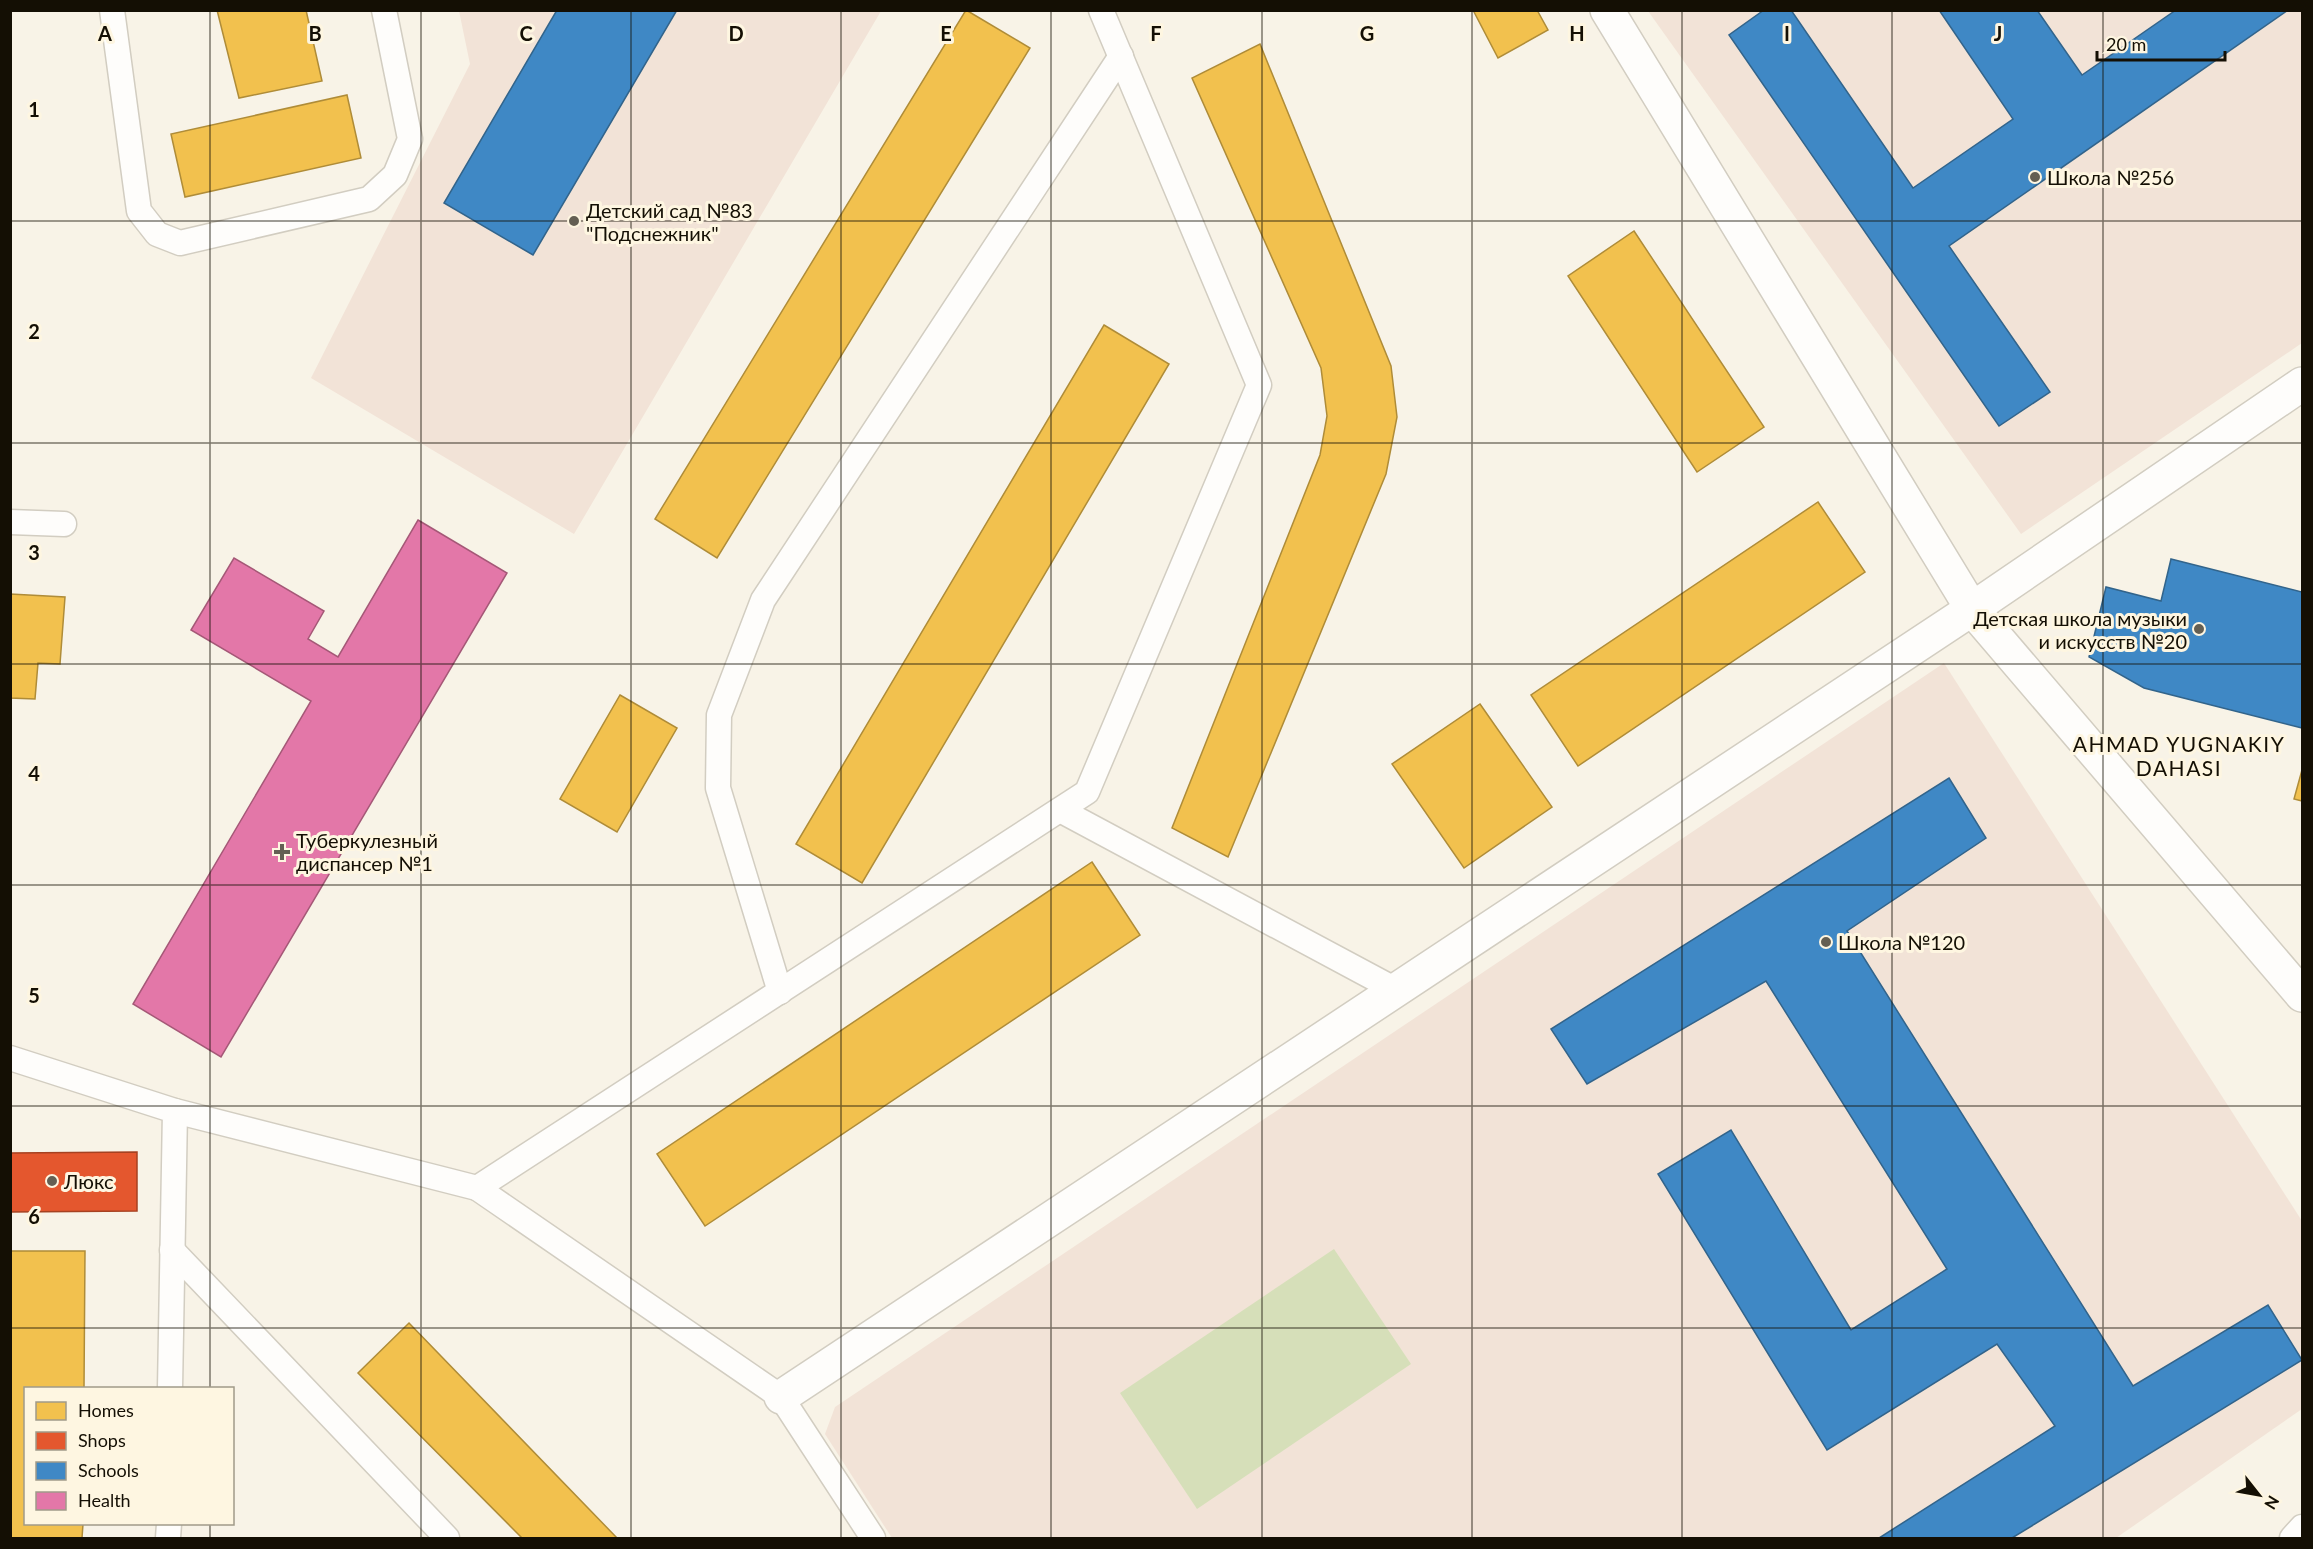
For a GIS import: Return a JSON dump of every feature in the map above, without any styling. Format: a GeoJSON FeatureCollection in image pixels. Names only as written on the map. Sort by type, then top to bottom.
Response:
{"type":"FeatureCollection","features":[{"type":"Feature","properties":{"kind":"street"},"geometry":{"type":"LineString","coordinates":[[1607,10],[1972,609],[2302,995]]}},
{"type":"Feature","properties":{"kind":"street"},"geometry":{"type":"LineString","coordinates":[[781,1397],[1972,609],[2302,384]]}},
{"type":"Feature","properties":{"kind":"lane"},"geometry":{"type":"LineString","coordinates":[[112,10],[139,211],[157,234],[180,243],[369,199],[395,175],[410,139],[384,10]]}},
{"type":"Feature","properties":{"kind":"lane"},"geometry":{"type":"LineString","coordinates":[[477,1188],[1087,792],[1259,385],[1121,56],[1110,14]]}},
{"type":"Feature","properties":{"kind":"lane"},"geometry":{"type":"LineString","coordinates":[[780,992],[718,788],[719,715],[763,600],[1121,56]]}},
{"type":"Feature","properties":{"kind":"lane"},"geometry":{"type":"LineString","coordinates":[[10,522],[64,524]]}},
{"type":"Feature","properties":{"kind":"lane"},"geometry":{"type":"LineString","coordinates":[[1060,810],[1396,990]]}},
{"type":"Feature","properties":{"kind":"lane"},"geometry":{"type":"LineString","coordinates":[[10,1058],[175,1111],[477,1188],[781,1397],[873,1539]]}},
{"type":"Feature","properties":{"kind":"lane"},"geometry":{"type":"LineString","coordinates":[[170,1387],[175,1111]]}},
{"type":"Feature","properties":{"kind":"lane"},"geometry":{"type":"LineString","coordinates":[[172,1250],[447,1539]]}},
{"type":"Feature","properties":{"kind":"lane"},"geometry":{"type":"LineString","coordinates":[[2292,1539],[2302,1527]]}},
{"type":"Feature","properties":{"kind":"shaded area","name":"Детский сад №83 \"Подснежник\""},"geometry":{"type":"Polygon","coordinates":[[[459,11],[881,11],[574,534],[311,378],[470,64],[459,11]]]}},
{"type":"Feature","properties":{"kind":"shaded area","name":"Школа №256"},"geometry":{"type":"Polygon","coordinates":[[[1648,11],[2302,11],[2302,343],[2021,534],[1648,11]]]}},
{"type":"Feature","properties":{"kind":"shaded area","name":"Школа №120"},"geometry":{"type":"Polygon","coordinates":[[[1944,663],[2302,1221],[2302,1409],[2116,1538],[892,1538],[825,1434],[835,1407],[1944,663]]]}},
{"type":"Feature","properties":{"kind":"green space"},"geometry":{"type":"Polygon","coordinates":[[[1334,1249],[1411,1364],[1197,1509],[1120,1393],[1334,1249]]]}},
{"type":"Feature","properties":{"kind":"building: Homes"},"geometry":{"type":"Polygon","coordinates":[[[217,10],[306,10],[322,81],[239,98],[217,10]]]}},
{"type":"Feature","properties":{"kind":"building: Homes"},"geometry":{"type":"Polygon","coordinates":[[[966,10],[1030,48],[717,558],[655,519],[966,10]]]}},
{"type":"Feature","properties":{"kind":"building: Homes"},"geometry":{"type":"Polygon","coordinates":[[[1473,10],[1537,10],[1548,30],[1498,58],[1473,10]]]}},
{"type":"Feature","properties":{"kind":"building: Homes"},"geometry":{"type":"Polygon","coordinates":[[[1260,44],[1391,366],[1397,417],[1386,474],[1228,857],[1172,828],[1320,455],[1327,416],[1321,368],[1192,78],[1260,44]]]}},
{"type":"Feature","properties":{"kind":"building: Homes"},"geometry":{"type":"Polygon","coordinates":[[[347,95],[361,158],[185,197],[171,134],[347,95]]]}},
{"type":"Feature","properties":{"kind":"building: Homes"},"geometry":{"type":"Polygon","coordinates":[[[1634,231],[1764,427],[1697,472],[1568,276],[1634,231]]]}},
{"type":"Feature","properties":{"kind":"building: Homes"},"geometry":{"type":"Polygon","coordinates":[[[1104,325],[1169,364],[862,883],[796,844],[1104,325]]]}},
{"type":"Feature","properties":{"kind":"building: Homes"},"geometry":{"type":"Polygon","coordinates":[[[1818,502],[1865,572],[1578,766],[1531,695],[1818,502]]]}},
{"type":"Feature","properties":{"kind":"building: Homes"},"geometry":{"type":"Polygon","coordinates":[[[10,594],[65,597],[60,664],[38,663],[35,699],[10,698],[10,594]]]}},
{"type":"Feature","properties":{"kind":"building: Homes"},"geometry":{"type":"Polygon","coordinates":[[[620,695],[677,728],[617,832],[560,799],[620,695]]]}},
{"type":"Feature","properties":{"kind":"building: Homes"},"geometry":{"type":"Polygon","coordinates":[[[1480,704],[1552,807],[1464,868],[1392,764],[1480,704]]]}},
{"type":"Feature","properties":{"kind":"building: Homes"},"geometry":{"type":"Polygon","coordinates":[[[2302,770],[2302,801],[2294,799],[2302,770]]]}},
{"type":"Feature","properties":{"kind":"building: Homes"},"geometry":{"type":"Polygon","coordinates":[[[1092,862],[1140,935],[705,1226],[657,1154],[1092,862]]]}},
{"type":"Feature","properties":{"kind":"building: Homes"},"geometry":{"type":"Polygon","coordinates":[[[10,1251],[85,1251],[84,1387],[24,1387],[24,1525],[83,1525],[82,1538],[10,1538],[10,1251]]]}},
{"type":"Feature","properties":{"kind":"building: Homes"},"geometry":{"type":"Polygon","coordinates":[[[409,1323],[617,1538],[522,1538],[358,1373],[409,1323]]]}},
{"type":"Feature","properties":{"kind":"building: Shops"},"geometry":{"type":"Polygon","coordinates":[[[137,1152],[137,1211],[10,1212],[10,1153],[137,1152]]]}},
{"type":"Feature","properties":{"kind":"building: Schools"},"geometry":{"type":"Polygon","coordinates":[[[557,10],[677,10],[533,255],[444,203],[557,10]]]}},
{"type":"Feature","properties":{"kind":"building: Schools"},"geometry":{"type":"Polygon","coordinates":[[[1764,10],[1791,10],[1913,188],[2013,119],[1939,10],[2037,10],[2082,75],[2176,10],[2288,10],[1949,246],[2050,392],[1999,426],[1729,35],[1764,10]]]}},
{"type":"Feature","properties":{"kind":"building: Schools","name":"Детская школа музыки и искусств №20"},"geometry":{"type":"Polygon","coordinates":[[[2171,559],[2302,592],[2302,728],[2144,688],[2089,657],[2106,587],[2161,601],[2171,559]]]}},
{"type":"Feature","properties":{"kind":"building: Schools"},"geometry":{"type":"Polygon","coordinates":[[[1949,778],[1986,838],[1847,931],[2133,1386],[2268,1305],[2302,1360],[2012,1538],[1879,1538],[2055,1426],[1997,1344],[1827,1450],[1658,1174],[1731,1130],[1851,1330],[1947,1269],[1766,981],[1587,1084],[1551,1029],[1949,778]]]}},
{"type":"Feature","properties":{"kind":"building: Health","name":"Туберкулезный диспансер №1"},"geometry":{"type":"Polygon","coordinates":[[[418,520],[507,573],[221,1057],[133,1004],[311,701],[191,630],[234,558],[324,611],[308,639],[338,657],[418,520]]]}},
{"type":"Feature","properties":{"kind":"place","name":"Школа №256"},"geometry":{"type":"Point","coordinates":[2035,177]}},
{"type":"Feature","properties":{"kind":"place","name":"Детский сад №83 \"Подснежник\""},"geometry":{"type":"Point","coordinates":[574,221]}},
{"type":"Feature","properties":{"kind":"place","name":"Детская школа музыки и искусств №20"},"geometry":{"type":"Point","coordinates":[2199,629]}},
{"type":"Feature","properties":{"kind":"place","name":"Туберкулезный диспансер №1"},"geometry":{"type":"Point","coordinates":[282,852]}},
{"type":"Feature","properties":{"kind":"place","name":"Школа №120"},"geometry":{"type":"Point","coordinates":[1826,942]}},
{"type":"Feature","properties":{"kind":"place","name":"Люкс"},"geometry":{"type":"Point","coordinates":[52,1181]}},
{"type":"Feature","properties":{"kind":"district","name":"AHMAD YUGNAKIY DAHASI"},"geometry":{"type":"Point","coordinates":[2179,755]}}]}
